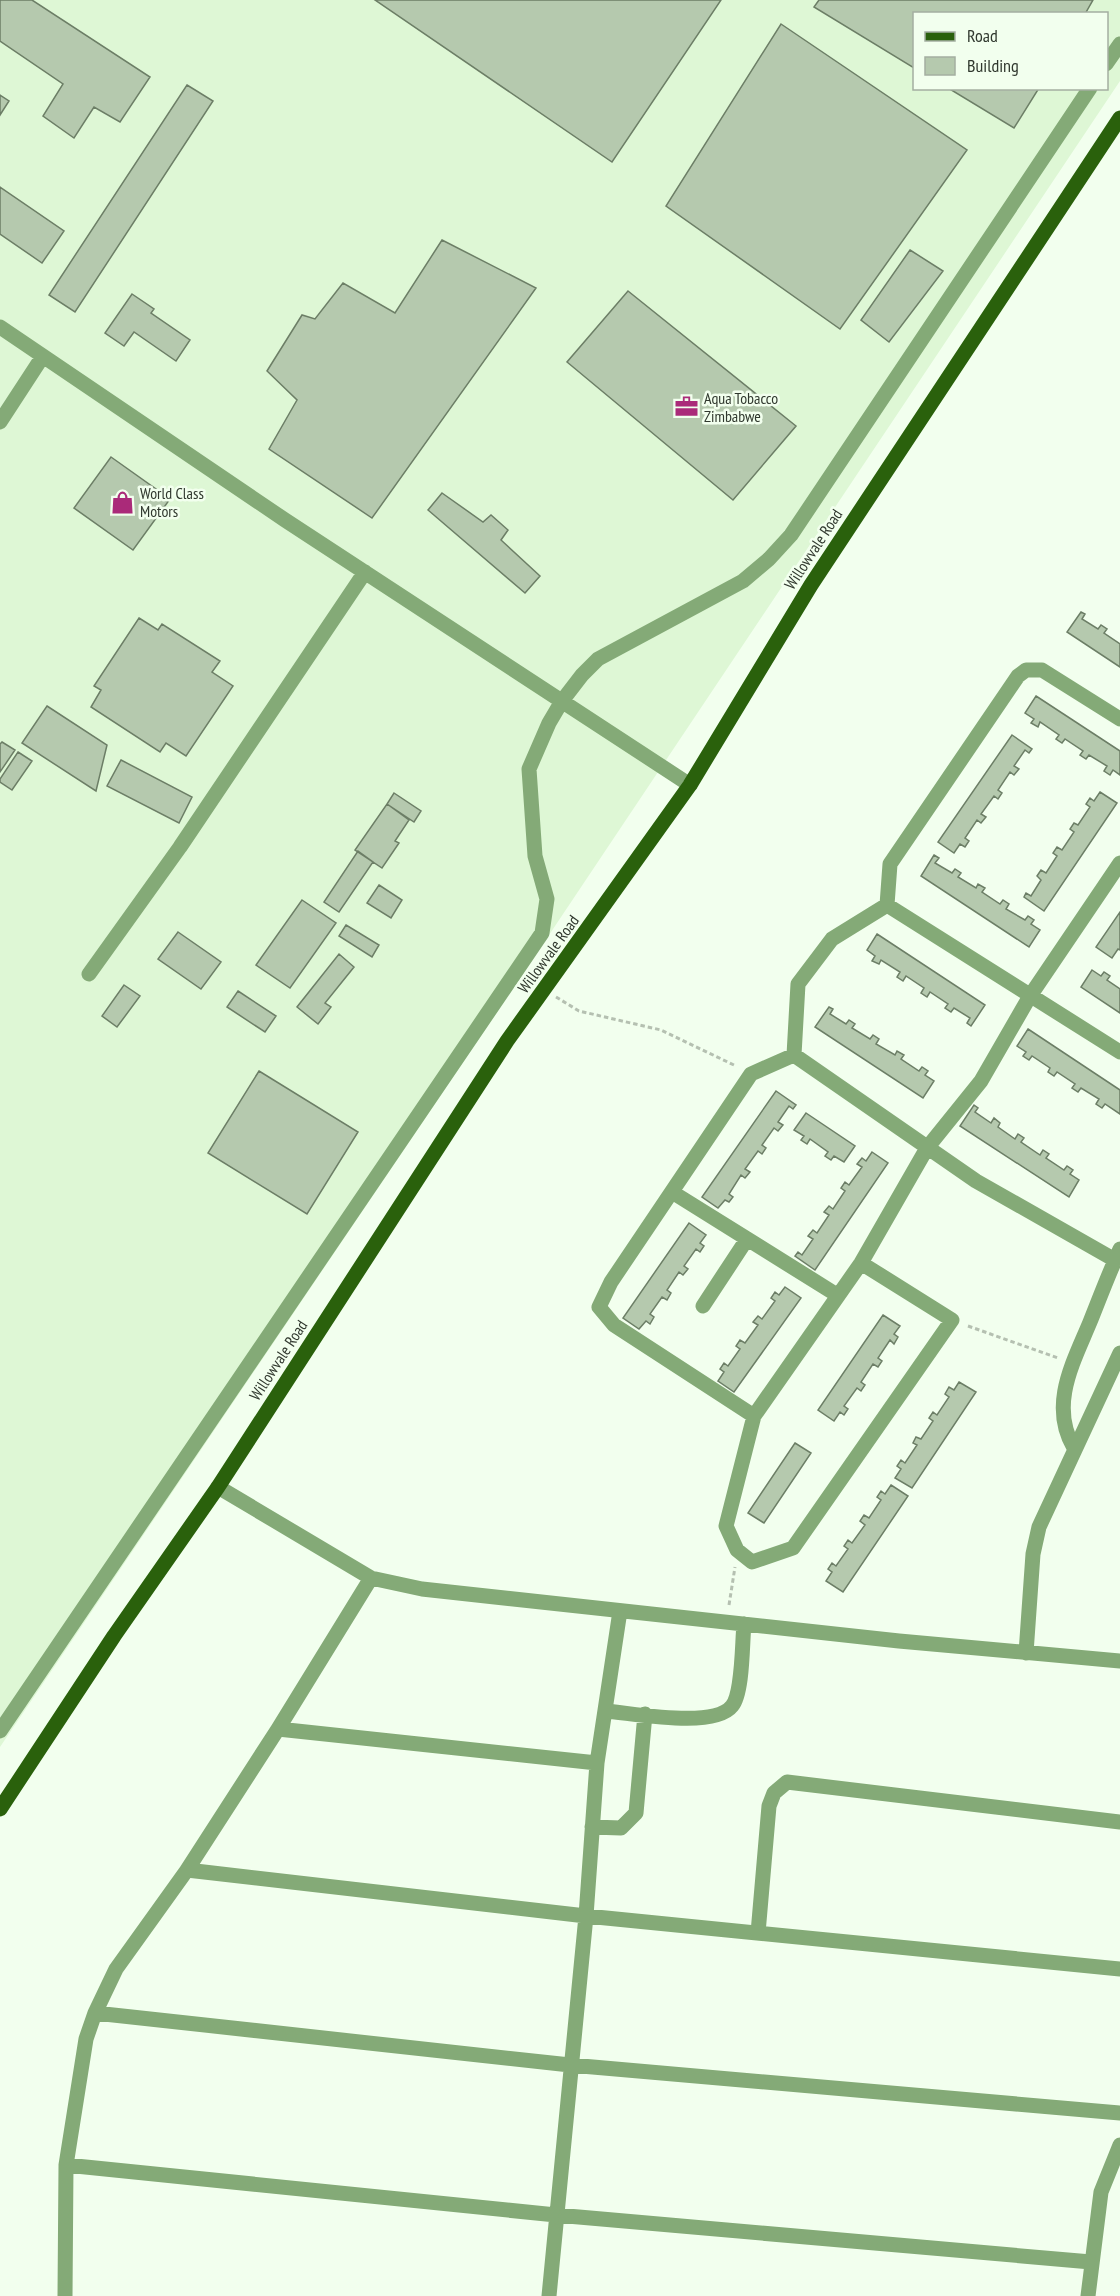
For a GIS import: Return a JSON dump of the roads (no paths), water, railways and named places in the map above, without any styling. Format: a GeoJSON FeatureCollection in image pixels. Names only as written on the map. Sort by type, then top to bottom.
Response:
{"type":"FeatureCollection","features":[{"type":"Feature","properties":{"kind":"main road","name":"Willowvale Road"},"geometry":{"type":"LineString","coordinates":[[0,1809],[114,1636],[218,1487],[507,1041],[690,785],[830,556],[1120,118]]}},
{"type":"Feature","properties":{"kind":"street"},"geometry":{"type":"LineString","coordinates":[[1108,62],[1120,44]]}},
{"type":"Feature","properties":{"kind":"street"},"geometry":{"type":"LineString","coordinates":[[0,1731],[542,933],[547,899],[535,856],[529,769],[540,742],[562,701],[598,659],[743,581],[769,559],[791,535],[1089,90]]}},
{"type":"Feature","properties":{"kind":"street"},"geometry":{"type":"LineString","coordinates":[[0,327],[365,572],[690,785]]}},
{"type":"Feature","properties":{"kind":"street"},"geometry":{"type":"LineString","coordinates":[[0,422],[43,356]]}},
{"type":"Feature","properties":{"kind":"street"},"geometry":{"type":"LineString","coordinates":[[89,974],[180,847],[365,572]]}},
{"type":"Feature","properties":{"kind":"street"},"geometry":{"type":"LineString","coordinates":[[887,905],[890,864],[1018,676],[1026,670],[1042,670],[1120,719]]}},
{"type":"Feature","properties":{"kind":"street"},"geometry":{"type":"LineString","coordinates":[[861,1263],[952,1320],[793,1548],[752,1562],[737,1550],[726,1526],[754,1416],[861,1263],[927,1148],[981,1082],[1030,996],[1120,863]]}},
{"type":"Feature","properties":{"kind":"street"},"geometry":{"type":"LineString","coordinates":[[887,905],[1120,1053]]}},
{"type":"Feature","properties":{"kind":"street"},"geometry":{"type":"LineString","coordinates":[[794,1055],[798,984],[832,939],[887,905]]}},
{"type":"Feature","properties":{"kind":"street"},"geometry":{"type":"LineString","coordinates":[[754,1416],[614,1325],[599,1307],[611,1282],[751,1074],[794,1055]]}},
{"type":"Feature","properties":{"kind":"street"},"geometry":{"type":"LineString","coordinates":[[794,1055],[976,1181],[1117,1255],[1071,1363],[1064,1385],[1063,1426],[1074,1448]]}},
{"type":"Feature","properties":{"kind":"street"},"geometry":{"type":"LineString","coordinates":[[672,1192],[837,1295]]}},
{"type":"Feature","properties":{"kind":"street"},"geometry":{"type":"LineString","coordinates":[[703,1306],[747,1239]]}},
{"type":"Feature","properties":{"kind":"street"},"geometry":{"type":"LineString","coordinates":[[1026,1653],[1034,1543],[1074,1448],[1120,1353]]}},
{"type":"Feature","properties":{"kind":"street"},"geometry":{"type":"LineString","coordinates":[[218,1487],[371,1578],[423,1589],[744,1624],[1120,1661]]}},
{"type":"Feature","properties":{"kind":"street"},"geometry":{"type":"LineString","coordinates":[[65,2296],[66,2165],[86,2039],[95,2013],[116,1968],[187,1870],[278,1729],[371,1578]]}},
{"type":"Feature","properties":{"kind":"street"},"geometry":{"type":"LineString","coordinates":[[549,2296],[586,1916],[597,1763],[620,1611]]}},
{"type":"Feature","properties":{"kind":"street"},"geometry":{"type":"LineString","coordinates":[[605,1711],[705,1719],[723,1714],[733,1706],[738,1689],[744,1624]]}},
{"type":"Feature","properties":{"kind":"street"},"geometry":{"type":"LineString","coordinates":[[592,1827],[621,1828],[636,1813],[645,1714]]}},
{"type":"Feature","properties":{"kind":"street"},"geometry":{"type":"LineString","coordinates":[[278,1729],[597,1763]]}},
{"type":"Feature","properties":{"kind":"street"},"geometry":{"type":"LineString","coordinates":[[758,1934],[769,1806],[774,1793],[788,1782],[1120,1822]]}},
{"type":"Feature","properties":{"kind":"street"},"geometry":{"type":"LineString","coordinates":[[187,1870],[586,1916],[1120,1969]]}},
{"type":"Feature","properties":{"kind":"street"},"geometry":{"type":"LineString","coordinates":[[95,2013],[570,2065],[1120,2113]]}},
{"type":"Feature","properties":{"kind":"street"},"geometry":{"type":"LineString","coordinates":[[1088,2296],[1101,2192],[1120,2145]]}},
{"type":"Feature","properties":{"kind":"street"},"geometry":{"type":"LineString","coordinates":[[66,2165],[556,2215],[1091,2262]]}},
{"type":"Feature","properties":{"kind":"place","name":"Aqua Tobacco Zimbabwe"},"geometry":{"type":"Point","coordinates":[686,407]}},
{"type":"Feature","properties":{"kind":"place","name":"World Class Motors"},"geometry":{"type":"Point","coordinates":[122,502]}}]}
